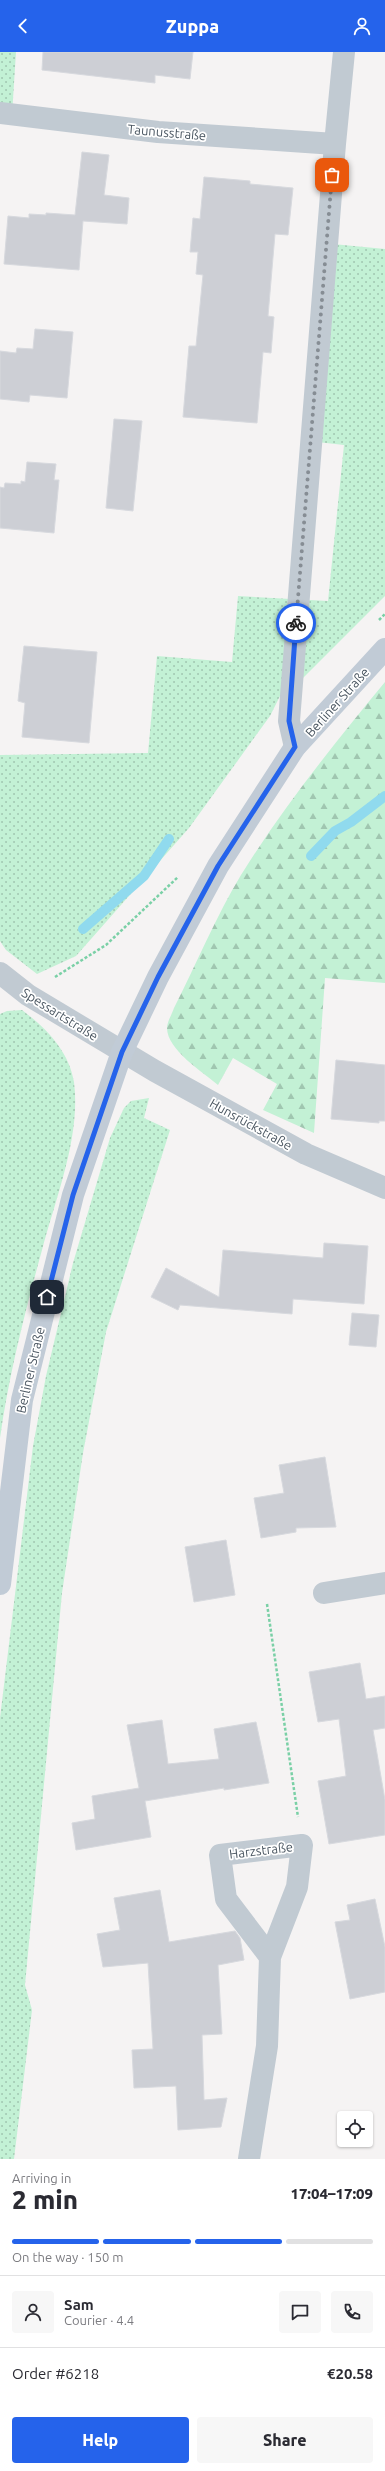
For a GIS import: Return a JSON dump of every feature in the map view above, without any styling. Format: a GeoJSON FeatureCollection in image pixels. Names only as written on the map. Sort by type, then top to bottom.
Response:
{"type":"FeatureCollection","features":[{"type":"Feature","properties":{"kind":"street"},"geometry":{"type":"LineString","coordinates":[[295,747],[289,721],[335,144],[344,52]]}},
{"type":"Feature","properties":{"kind":"street","name":"Taunusstraße"},"geometry":{"type":"LineString","coordinates":[[0,114],[158,132],[335,144]]}},
{"type":"Feature","properties":{"kind":"street","name":"Berliner Straße"},"geometry":{"type":"LineString","coordinates":[[0,1584],[22,1400],[73,1195],[122,1052],[158,977],[218,866],[295,747],[385,649]]}},
{"type":"Feature","properties":{"kind":"street","name":"Spessartstraße"},"geometry":{"type":"LineString","coordinates":[[0,973],[28,995],[122,1052]]}},
{"type":"Feature","properties":{"kind":"street","name":"Hunsrückstraße"},"geometry":{"type":"LineString","coordinates":[[122,1052],[306,1154],[385,1188]]}},
{"type":"Feature","properties":{"kind":"street"},"geometry":{"type":"LineString","coordinates":[[324,1593],[385,1583]]}},
{"type":"Feature","properties":{"kind":"street","name":"Harzstraße"},"geometry":{"type":"LineString","coordinates":[[249,2159],[267,2046],[270,1957],[297,1887],[302,1845],[220,1855],[226,1900],[270,1957]]}},
{"type":"Feature","properties":{"kind":"path"},"geometry":{"type":"LineString","coordinates":[[267,1604],[302,1845]]}},
{"type":"Feature","properties":{"kind":"green space"},"geometry":{"type":"Polygon","coordinates":[[[0,52],[16,52],[12,115],[0,113],[0,52]]]}},
{"type":"Feature","properties":{"kind":"green space"},"geometry":{"type":"Polygon","coordinates":[[[333,244],[385,249],[385,596],[302,679],[284,688],[270,716],[189,828],[76,956],[37,974],[6,950],[0,941],[0,755],[148,753],[157,656],[232,662],[238,596],[328,601],[344,445],[317,442],[333,244]]]}},
{"type":"Feature","properties":{"kind":"green space"},"geometry":{"type":"Polygon","coordinates":[[[385,682],[385,983],[325,978],[314,1133],[263,1110],[277,1084],[233,1058],[218,1085],[179,1052],[169,1036],[167,1026],[174,1008],[215,923],[232,890],[257,849],[328,752],[385,682]]]}},
{"type":"Feature","properties":{"kind":"green space"},"geometry":{"type":"Polygon","coordinates":[[[22,1010],[40,1024],[62,1050],[67,1060],[74,1082],[74,1124],[66,1166],[24,1320],[8,1390],[0,1438],[0,1014],[7,1011],[22,1010]]]}},
{"type":"Feature","properties":{"kind":"green space"},"geometry":{"type":"Polygon","coordinates":[[[149,1098],[144,1118],[170,1130],[106,1332],[83,1453],[62,1593],[25,1985],[32,2010],[14,2159],[0,2159],[0,1718],[33,1446],[46,1376],[73,1263],[110,1138],[124,1108],[131,1101],[149,1098]]]}},
{"type":"Feature","properties":{"kind":"building"},"geometry":{"type":"Polygon","coordinates":[[[43,52],[193,52],[190,79],[155,75],[155,83],[42,70],[43,52]]]}},
{"type":"Feature","properties":{"kind":"building"},"geometry":{"type":"Polygon","coordinates":[[[82,152],[109,155],[104,195],[129,198],[127,224],[83,221],[79,270],[4,264],[8,216],[29,218],[29,214],[46,215],[46,213],[75,215],[82,152]]]}},
{"type":"Feature","properties":{"kind":"building"},"geometry":{"type":"Polygon","coordinates":[[[204,177],[250,181],[250,184],[293,188],[288,235],[275,234],[268,316],[274,317],[271,353],[263,352],[257,423],[183,417],[189,346],[196,346],[203,275],[196,274],[198,252],[190,252],[193,218],[200,219],[204,177]]]}},
{"type":"Feature","properties":{"kind":"building"},"geometry":{"type":"Polygon","coordinates":[[[35,329],[73,332],[67,398],[30,395],[29,402],[0,399],[0,351],[16,353],[17,348],[33,349],[35,329]]]}},
{"type":"Feature","properties":{"kind":"building"},"geometry":{"type":"Polygon","coordinates":[[[114,419],[142,421],[133,511],[106,508],[114,419]]]}},
{"type":"Feature","properties":{"kind":"building"},"geometry":{"type":"Polygon","coordinates":[[[27,462],[56,464],[54,480],[59,480],[54,533],[0,528],[0,487],[4,488],[5,483],[21,484],[21,481],[25,482],[27,462]]]}},
{"type":"Feature","properties":{"kind":"building"},"geometry":{"type":"Polygon","coordinates":[[[24,646],[97,652],[89,743],[22,737],[25,703],[18,701],[24,646]]]}},
{"type":"Feature","properties":{"kind":"building"},"geometry":{"type":"Polygon","coordinates":[[[336,1060],[385,1065],[385,1121],[379,1121],[379,1123],[331,1119],[336,1060]]]}},
{"type":"Feature","properties":{"kind":"building"},"geometry":{"type":"Polygon","coordinates":[[[324,1243],[368,1246],[364,1304],[293,1299],[292,1314],[180,1305],[178,1310],[151,1297],[166,1268],[219,1297],[223,1250],[323,1258],[324,1243]]]}},
{"type":"Feature","properties":{"kind":"building"},"geometry":{"type":"Polygon","coordinates":[[[352,1313],[379,1315],[376,1347],[349,1345],[352,1313]]]}},
{"type":"Feature","properties":{"kind":"building"},"geometry":{"type":"Polygon","coordinates":[[[325,1457],[336,1527],[296,1528],[296,1532],[261,1538],[254,1498],[284,1493],[279,1465],[325,1457]]]}},
{"type":"Feature","properties":{"kind":"building"},"geometry":{"type":"Polygon","coordinates":[[[226,1540],[235,1595],[194,1602],[185,1547],[226,1540]]]}},
{"type":"Feature","properties":{"kind":"building"},"geometry":{"type":"Polygon","coordinates":[[[360,1663],[366,1699],[385,1696],[385,1728],[373,1730],[385,1800],[385,1835],[329,1844],[318,1781],[346,1776],[339,1719],[318,1722],[309,1672],[360,1663]]]}},
{"type":"Feature","properties":{"kind":"building"},"geometry":{"type":"Polygon","coordinates":[[[162,1720],[168,1764],[219,1759],[214,1729],[256,1722],[269,1783],[224,1790],[224,1788],[145,1801],[151,1837],[76,1850],[72,1823],[95,1819],[92,1796],[139,1788],[127,1725],[162,1720]]]}},
{"type":"Feature","properties":{"kind":"building"},"geometry":{"type":"Polygon","coordinates":[[[160,1890],[169,1942],[235,1931],[240,1938],[244,1960],[218,1965],[222,2034],[202,2035],[204,2100],[227,2098],[221,2127],[178,2130],[176,2086],[134,2088],[132,2050],[153,2049],[148,1963],[103,1967],[97,1934],[120,1930],[114,1898],[160,1890]]]}},
{"type":"Feature","properties":{"kind":"building"},"geometry":{"type":"Polygon","coordinates":[[[375,1899],[385,1947],[385,1992],[350,1999],[335,1922],[350,1920],[347,1905],[375,1899]]]}},
{"type":"Feature","properties":{"kind":"waterway"},"geometry":{"type":"LineString","coordinates":[[311,856],[335,831],[351,822],[385,796]]}},
{"type":"Feature","properties":{"kind":"waterway"},"geometry":{"type":"LineString","coordinates":[[83,929],[144,876],[169,839]]}},
{"type":"Feature","properties":{"kind":"way so far"},"geometry":{"type":"LineString","coordinates":[[296,623],[332,175]]}},
{"type":"Feature","properties":{"kind":"route"},"geometry":{"type":"LineString","coordinates":[[47,1297],[73,1195],[122,1052],[158,977],[218,866],[295,747],[289,721],[296,623]]}}]}
